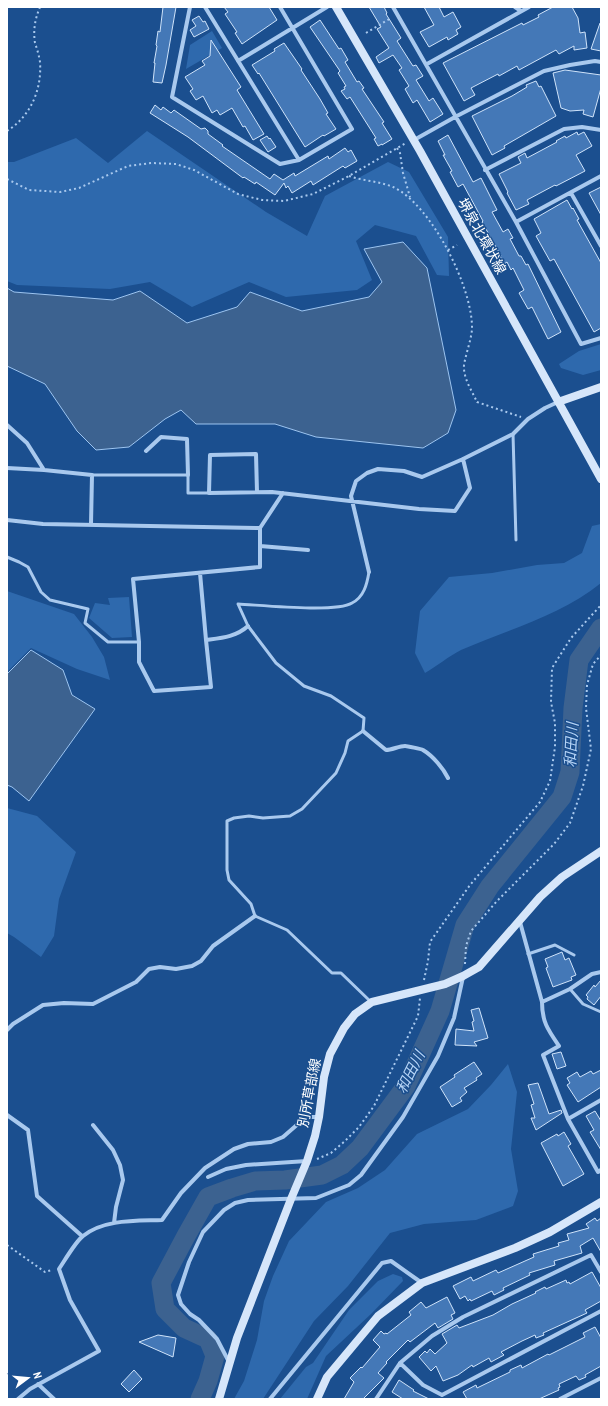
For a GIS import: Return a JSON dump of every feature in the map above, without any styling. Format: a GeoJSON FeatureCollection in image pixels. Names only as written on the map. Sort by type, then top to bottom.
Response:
{"type":"FeatureCollection","features":[{"type":"Feature","properties":{"kind":"main road","name":"堺泉北環状線"},"geometry":{"type":"LineString","coordinates":[[336,7],[413,140],[601,479]]}},
{"type":"Feature","properties":{"kind":"main road"},"geometry":{"type":"LineString","coordinates":[[558,402],[601,387]]}},
{"type":"Feature","properties":{"kind":"main road","name":"別所草部線"},"geometry":{"type":"LineString","coordinates":[[219,1399],[238,1338],[291,1198],[306,1163],[319,1117],[324,1077],[330,1054],[344,1028],[355,1014],[372,1002],[445,984],[463,977],[479,967],[519,919],[540,897],[562,877],[601,851]]}},
{"type":"Feature","properties":{"kind":"main road"},"geometry":{"type":"LineString","coordinates":[[317,1399],[327,1377],[378,1316],[422,1283],[515,1248],[550,1232],[601,1202]]}},
{"type":"Feature","properties":{"kind":"street"},"geometry":{"type":"LineString","coordinates":[[190,7],[172,97],[280,164],[299,160],[352,129],[280,7]]}},
{"type":"Feature","properties":{"kind":"street"},"geometry":{"type":"LineString","coordinates":[[205,7],[299,160]]}},
{"type":"Feature","properties":{"kind":"street"},"geometry":{"type":"LineString","coordinates":[[238,60],[327,7]]}},
{"type":"Feature","properties":{"kind":"street"},"geometry":{"type":"LineString","coordinates":[[393,7],[427,64],[455,117],[516,222],[581,344],[601,338]]}},
{"type":"Feature","properties":{"kind":"street"},"geometry":{"type":"LineString","coordinates":[[515,7],[521,11]]}},
{"type":"Feature","properties":{"kind":"street"},"geometry":{"type":"LineString","coordinates":[[427,64],[529,7]]}},
{"type":"Feature","properties":{"kind":"street"},"geometry":{"type":"LineString","coordinates":[[413,140],[544,71],[594,61],[601,62]]}},
{"type":"Feature","properties":{"kind":"street"},"geometry":{"type":"LineString","coordinates":[[485,170],[564,129],[582,127],[601,130]]}},
{"type":"Feature","properties":{"kind":"street"},"geometry":{"type":"LineString","coordinates":[[516,222],[601,176]]}},
{"type":"Feature","properties":{"kind":"street"},"geometry":{"type":"LineString","coordinates":[[571,192],[601,246]]}},
{"type":"Feature","properties":{"kind":"street"},"geometry":{"type":"LineString","coordinates":[[369,572],[351,496],[356,481],[367,473],[378,469],[404,471],[422,477],[464,459],[513,434],[528,420],[545,408],[558,402]]}},
{"type":"Feature","properties":{"kind":"street"},"geometry":{"type":"LineString","coordinates":[[7,425],[27,443],[44,470]]}},
{"type":"Feature","properties":{"kind":"street"},"geometry":{"type":"LineString","coordinates":[[146,451],[161,437],[187,439],[188,475]]}},
{"type":"Feature","properties":{"kind":"street"},"geometry":{"type":"LineString","coordinates":[[257,492],[256,454],[210,455],[209,493],[282,493],[419,509],[455,511],[470,488],[464,459]]}},
{"type":"Feature","properties":{"kind":"street"},"geometry":{"type":"LineString","coordinates":[[7,468],[92,475],[91,524]]}},
{"type":"Feature","properties":{"kind":"street"},"geometry":{"type":"LineString","coordinates":[[200,573],[211,687],[154,691],[139,662],[139,642],[133,579],[260,567],[260,528],[282,493]]}},
{"type":"Feature","properties":{"kind":"street"},"geometry":{"type":"LineString","coordinates":[[7,520],[43,524],[260,528]]}},
{"type":"Feature","properties":{"kind":"street"},"geometry":{"type":"LineString","coordinates":[[260,546],[308,550]]}},
{"type":"Feature","properties":{"kind":"street"},"geometry":{"type":"LineString","coordinates":[[206,640],[228,637],[248,626]]}},
{"type":"Feature","properties":{"kind":"street"},"geometry":{"type":"LineString","coordinates":[[363,731],[386,750],[404,746],[412,749],[422,749],[440,766],[448,778]]}},
{"type":"Feature","properties":{"kind":"street"},"geometry":{"type":"LineString","coordinates":[[7,1030],[13,1024],[43,1006],[64,1003],[93,1004],[136,982],[149,969],[160,967],[176,969],[192,966],[201,961],[213,946],[255,916]]}},
{"type":"Feature","properties":{"kind":"street"},"geometry":{"type":"LineString","coordinates":[[519,919],[542,1002],[542,1014],[545,1025],[559,1046],[543,1055],[568,1119],[598,1172],[601,1170]]}},
{"type":"Feature","properties":{"kind":"street"},"geometry":{"type":"LineString","coordinates":[[542,1002],[570,989],[592,974],[601,972]]}},
{"type":"Feature","properties":{"kind":"street"},"geometry":{"type":"LineString","coordinates":[[230,1364],[217,1339],[181,1304],[178,1295],[189,1262],[203,1232],[228,1207],[235,1203],[248,1200],[316,1198],[349,1185],[361,1175],[403,1117],[438,1056],[454,1018],[463,977]]}},
{"type":"Feature","properties":{"kind":"street"},"geometry":{"type":"LineString","coordinates":[[568,1119],[601,1100]]}},
{"type":"Feature","properties":{"kind":"street"},"geometry":{"type":"LineString","coordinates":[[7,1115],[28,1130],[37,1196],[82,1236]]}},
{"type":"Feature","properties":{"kind":"street"},"geometry":{"type":"LineString","coordinates":[[18,1399],[38,1384],[99,1351],[70,1300],[59,1269],[82,1236],[94,1229],[114,1223],[162,1220],[181,1193],[206,1168],[234,1149],[248,1144],[271,1142],[283,1137],[306,1117],[319,1117]]}},
{"type":"Feature","properties":{"kind":"street"},"geometry":{"type":"LineString","coordinates":[[93,1126],[113,1150],[120,1165],[123,1180],[114,1223]]}},
{"type":"Feature","properties":{"kind":"street"},"geometry":{"type":"LineString","coordinates":[[208,1177],[226,1170],[246,1165],[306,1163]]}},
{"type":"Feature","properties":{"kind":"street"},"geometry":{"type":"LineString","coordinates":[[376,1399],[400,1363],[432,1336],[463,1317],[591,1255],[601,1272]]}},
{"type":"Feature","properties":{"kind":"street"},"geometry":{"type":"LineString","coordinates":[[270,1399],[382,1263],[391,1261],[422,1283]]}},
{"type":"Feature","properties":{"kind":"street"},"geometry":{"type":"LineString","coordinates":[[400,1363],[423,1385],[442,1395],[601,1311]]}},
{"type":"Feature","properties":{"kind":"street"},"geometry":{"type":"LineString","coordinates":[[560,1399],[601,1378]]}},
{"type":"Feature","properties":{"kind":"street"},"geometry":{"type":"LineString","coordinates":[[38,1384],[54,1399]]}},
{"type":"Feature","properties":{"kind":"lane"},"geometry":{"type":"LineString","coordinates":[[513,434],[516,540]]}},
{"type":"Feature","properties":{"kind":"lane"},"geometry":{"type":"LineString","coordinates":[[92,475],[188,475],[188,493],[209,493]]}},
{"type":"Feature","properties":{"kind":"lane"},"geometry":{"type":"LineString","coordinates":[[7,557],[28,568],[41,592],[50,600],[88,609],[86,623],[108,642],[139,642]]}},
{"type":"Feature","properties":{"kind":"lane"},"geometry":{"type":"LineString","coordinates":[[369,572],[366,586],[361,596],[352,604],[331,608],[238,604],[248,626],[276,662],[304,686],[331,696],[364,718],[363,731],[348,741],[345,753],[336,773],[302,809],[290,816],[263,818],[249,816],[234,818],[226,821],[227,870],[229,880],[251,904],[255,916],[287,930],[332,973],[341,973],[372,1002]]}},
{"type":"Feature","properties":{"kind":"lane"},"geometry":{"type":"LineString","coordinates":[[528,954],[555,945],[574,955]]}},
{"type":"Feature","properties":{"kind":"lane"},"geometry":{"type":"LineString","coordinates":[[570,989],[583,1004],[601,1012]]}},
{"type":"Feature","properties":{"kind":"path"},"geometry":{"type":"LineString","coordinates":[[7,131],[15,126],[28,112],[38,88],[40,60],[34,33],[35,19],[40,7]]}},
{"type":"Feature","properties":{"kind":"path"},"geometry":{"type":"LineString","coordinates":[[366,33],[397,14]]}},
{"type":"Feature","properties":{"kind":"path"},"geometry":{"type":"LineString","coordinates":[[7,179],[29,190],[60,192],[79,188],[128,166],[151,163],[176,164],[194,170],[238,194],[262,200],[284,201],[313,194],[349,176],[413,140]]}},
{"type":"Feature","properties":{"kind":"path"},"geometry":{"type":"LineString","coordinates":[[397,148],[400,153],[403,173],[411,198]]}},
{"type":"Feature","properties":{"kind":"path"},"geometry":{"type":"LineString","coordinates":[[349,176],[394,187],[411,198],[431,224],[448,250],[470,308],[472,330],[464,366],[467,380],[477,402],[528,420]]}},
{"type":"Feature","properties":{"kind":"path"},"geometry":{"type":"LineString","coordinates":[[448,250],[457,244]]}},
{"type":"Feature","properties":{"kind":"path"},"geometry":{"type":"LineString","coordinates":[[306,1163],[321,1158],[346,1141],[359,1127],[374,1106],[418,1016],[425,988],[430,942],[470,885],[540,802],[550,781],[555,747],[555,722],[551,702],[552,668],[571,638],[601,605]]}},
{"type":"Feature","properties":{"kind":"path"},"geometry":{"type":"LineString","coordinates":[[463,977],[466,946],[471,931],[497,901],[554,844],[570,823],[583,786],[592,750],[586,708],[586,685],[592,664],[601,655]]}},
{"type":"Feature","properties":{"kind":"path"},"geometry":{"type":"LineString","coordinates":[[7,1245],[45,1272],[59,1269]]}},
{"type":"Feature","properties":{"kind":"shaded area"},"geometry":{"type":"Polygon","coordinates":[[[212,31],[222,48],[186,69],[190,45],[212,31]]]}},
{"type":"Feature","properties":{"kind":"shaded area"},"geometry":{"type":"Polygon","coordinates":[[[147,131],[266,212],[307,236],[325,196],[388,162],[409,172],[448,237],[449,276],[437,275],[416,236],[375,225],[356,241],[372,280],[357,290],[286,297],[249,282],[192,307],[150,282],[110,289],[17,285],[7,281],[7,162],[14,162],[76,138],[108,163],[147,131]]]}},
{"type":"Feature","properties":{"kind":"shaded area"},"geometry":{"type":"Polygon","coordinates":[[[403,242],[427,268],[456,410],[448,433],[423,448],[316,437],[275,424],[196,424],[181,410],[165,419],[129,447],[96,450],[77,431],[45,384],[7,366],[7,288],[14,292],[113,300],[140,291],[187,323],[237,307],[250,292],[302,311],[369,297],[382,282],[364,249],[403,242]]]}},
{"type":"Feature","properties":{"kind":"shaded area"},"geometry":{"type":"Polygon","coordinates":[[[601,344],[601,370],[583,375],[561,368],[559,364],[579,351],[601,344]]]}},
{"type":"Feature","properties":{"kind":"shaded area"},"geometry":{"type":"Polygon","coordinates":[[[601,524],[601,583],[569,604],[534,621],[461,650],[425,673],[415,653],[420,611],[449,577],[492,573],[537,565],[564,563],[582,553],[592,526],[601,524]]]}},
{"type":"Feature","properties":{"kind":"shaded area"},"geometry":{"type":"Polygon","coordinates":[[[7,591],[74,614],[92,637],[104,657],[110,680],[77,669],[31,648],[7,672],[7,591]]]}},
{"type":"Feature","properties":{"kind":"shaded area"},"geometry":{"type":"Polygon","coordinates":[[[129,597],[132,637],[112,638],[89,618],[95,603],[110,605],[108,598],[129,597]]]}},
{"type":"Feature","properties":{"kind":"shaded area"},"geometry":{"type":"Polygon","coordinates":[[[31,650],[63,670],[72,695],[95,709],[29,801],[12,787],[7,785],[7,674],[31,650]]]}},
{"type":"Feature","properties":{"kind":"shaded area"},"geometry":{"type":"Polygon","coordinates":[[[7,808],[37,816],[76,852],[59,899],[54,936],[41,957],[7,933],[7,808]]]}},
{"type":"Feature","properties":{"kind":"shaded area"},"geometry":{"type":"Polygon","coordinates":[[[508,1064],[517,1092],[511,1149],[518,1191],[513,1206],[476,1220],[424,1224],[390,1233],[348,1286],[314,1321],[263,1399],[234,1399],[244,1381],[257,1340],[264,1301],[273,1276],[289,1241],[326,1202],[358,1188],[385,1170],[417,1134],[468,1109],[491,1085],[508,1064]]]}},
{"type":"Feature","properties":{"kind":"shaded area"},"geometry":{"type":"Polygon","coordinates":[[[393,1274],[402,1277],[403,1281],[371,1314],[326,1356],[307,1399],[280,1399],[306,1367],[313,1363],[349,1310],[378,1281],[393,1274]]]}},
{"type":"Feature","properties":{"kind":"building"},"geometry":{"type":"Polygon","coordinates":[[[163,7],[176,7],[162,83],[153,82],[156,45],[158,31],[160,32],[163,7]]]}},
{"type":"Feature","properties":{"kind":"building"},"geometry":{"type":"Polygon","coordinates":[[[224,7],[269,7],[277,20],[242,44],[235,33],[237,32],[225,14],[228,12],[224,7]]]}},
{"type":"Feature","properties":{"kind":"building"},"geometry":{"type":"Polygon","coordinates":[[[369,7],[384,7],[387,13],[386,14],[401,38],[397,41],[413,66],[416,65],[423,76],[416,80],[429,101],[433,98],[443,114],[430,122],[417,100],[413,103],[405,89],[409,86],[399,70],[402,68],[393,55],[379,63],[376,57],[389,48],[377,29],[381,27],[369,7]]]}},
{"type":"Feature","properties":{"kind":"building"},"geometry":{"type":"Polygon","coordinates":[[[424,7],[439,7],[444,17],[453,12],[461,27],[456,30],[458,34],[448,40],[447,37],[429,47],[420,32],[434,25],[424,7]]]}},
{"type":"Feature","properties":{"kind":"building"},"geometry":{"type":"Polygon","coordinates":[[[553,7],[572,7],[578,18],[580,33],[585,32],[587,48],[574,50],[574,46],[559,54],[556,50],[519,70],[517,66],[499,76],[498,74],[471,88],[475,95],[464,101],[443,63],[522,23],[523,25],[539,17],[538,15],[553,7]]]}},
{"type":"Feature","properties":{"kind":"building"},"geometry":{"type":"Polygon","coordinates":[[[199,16],[203,22],[205,21],[209,29],[194,37],[190,30],[196,26],[192,20],[199,16]]]}},
{"type":"Feature","properties":{"kind":"building"},"geometry":{"type":"Polygon","coordinates":[[[320,20],[339,49],[341,48],[348,60],[345,62],[357,82],[359,81],[364,88],[362,89],[384,122],[382,123],[392,139],[382,145],[378,146],[374,139],[376,138],[350,97],[347,99],[341,91],[345,89],[344,87],[346,86],[338,73],[340,71],[310,27],[320,20]]]}},
{"type":"Feature","properties":{"kind":"building"},"geometry":{"type":"Polygon","coordinates":[[[601,23],[601,51],[591,49],[601,23]]]}},
{"type":"Feature","properties":{"kind":"building"},"geometry":{"type":"Polygon","coordinates":[[[211,40],[241,87],[237,90],[264,134],[253,140],[245,126],[243,127],[232,108],[220,115],[217,110],[212,113],[203,96],[196,100],[190,91],[193,89],[185,77],[205,65],[202,61],[210,56],[211,40]]]}},
{"type":"Feature","properties":{"kind":"building"},"geometry":{"type":"Polygon","coordinates":[[[284,43],[302,69],[301,70],[320,99],[328,113],[326,114],[336,129],[324,136],[323,135],[305,147],[259,73],[258,74],[252,65],[275,51],[274,49],[284,43]]]}},
{"type":"Feature","properties":{"kind":"building"},"geometry":{"type":"Polygon","coordinates":[[[565,70],[601,75],[601,88],[593,117],[583,114],[584,110],[570,111],[561,108],[553,73],[565,70]]]}},
{"type":"Feature","properties":{"kind":"building"},"geometry":{"type":"Polygon","coordinates":[[[536,81],[539,87],[541,86],[556,116],[504,146],[505,148],[492,155],[472,116],[512,96],[527,87],[526,85],[536,81]]]}},
{"type":"Feature","properties":{"kind":"building"},"geometry":{"type":"Polygon","coordinates":[[[155,105],[161,110],[163,107],[171,113],[174,110],[201,129],[205,128],[208,131],[208,134],[223,145],[222,146],[270,179],[274,174],[283,180],[294,173],[295,176],[328,156],[329,159],[345,148],[348,152],[351,150],[357,161],[345,168],[343,166],[313,185],[311,181],[292,193],[288,186],[286,188],[284,183],[275,195],[256,182],[255,184],[244,177],[243,178],[188,137],[150,113],[155,105]]]}},
{"type":"Feature","properties":{"kind":"building"},"geometry":{"type":"Polygon","coordinates":[[[577,132],[578,135],[584,132],[592,146],[576,155],[585,171],[527,200],[529,204],[516,210],[499,174],[521,163],[518,157],[525,153],[527,158],[565,136],[566,138],[577,132]]]}},
{"type":"Feature","properties":{"kind":"building"},"geometry":{"type":"Polygon","coordinates":[[[448,135],[473,182],[481,178],[497,210],[492,212],[503,232],[508,229],[513,238],[510,239],[519,256],[521,256],[526,265],[528,264],[561,332],[548,339],[532,307],[528,309],[519,293],[524,290],[513,268],[511,270],[507,262],[504,264],[463,184],[458,187],[450,172],[452,171],[443,155],[445,155],[438,141],[448,135]]]}},
{"type":"Feature","properties":{"kind":"building"},"geometry":{"type":"Polygon","coordinates":[[[267,136],[276,147],[268,152],[260,140],[267,136]]]}},
{"type":"Feature","properties":{"kind":"building"},"geometry":{"type":"Polygon","coordinates":[[[601,187],[601,215],[589,193],[601,187]]]}},
{"type":"Feature","properties":{"kind":"building"},"geometry":{"type":"Polygon","coordinates":[[[567,200],[579,219],[577,220],[601,263],[601,328],[594,332],[554,259],[550,261],[536,236],[541,233],[534,219],[567,200]]]}},
{"type":"Feature","properties":{"kind":"building"},"geometry":{"type":"Polygon","coordinates":[[[562,952],[565,960],[569,958],[576,975],[571,977],[572,980],[553,987],[546,968],[548,967],[545,959],[562,952]]]}},
{"type":"Feature","properties":{"kind":"building"},"geometry":{"type":"Polygon","coordinates":[[[601,980],[601,996],[594,1005],[587,999],[588,997],[586,995],[594,985],[595,987],[601,980]]]}},
{"type":"Feature","properties":{"kind":"building"},"geometry":{"type":"Polygon","coordinates":[[[479,1008],[488,1038],[474,1042],[477,1046],[455,1045],[456,1029],[474,1031],[472,1022],[474,1021],[471,1010],[479,1008]]]}},
{"type":"Feature","properties":{"kind":"building"},"geometry":{"type":"Polygon","coordinates":[[[561,1052],[566,1066],[557,1069],[552,1054],[561,1052]]]}},
{"type":"Feature","properties":{"kind":"building"},"geometry":{"type":"Polygon","coordinates":[[[474,1062],[482,1074],[476,1078],[477,1080],[464,1088],[467,1092],[460,1098],[462,1101],[452,1107],[440,1087],[455,1077],[454,1075],[474,1062]]]}},
{"type":"Feature","properties":{"kind":"building"},"geometry":{"type":"Polygon","coordinates":[[[601,1070],[601,1087],[578,1102],[567,1085],[570,1083],[567,1078],[577,1072],[580,1077],[591,1071],[593,1074],[601,1070]]]}},
{"type":"Feature","properties":{"kind":"building"},"geometry":{"type":"Polygon","coordinates":[[[538,1083],[549,1114],[561,1110],[562,1113],[536,1130],[531,1118],[535,1118],[531,1105],[534,1104],[528,1085],[538,1083]]]}},
{"type":"Feature","properties":{"kind":"building"},"geometry":{"type":"Polygon","coordinates":[[[595,1111],[601,1121],[601,1150],[590,1132],[594,1130],[586,1116],[595,1111]]]}},
{"type":"Feature","properties":{"kind":"building"},"geometry":{"type":"Polygon","coordinates":[[[564,1132],[571,1144],[568,1146],[584,1174],[563,1186],[541,1143],[557,1134],[558,1136],[564,1132]]]}},
{"type":"Feature","properties":{"kind":"building"},"geometry":{"type":"Polygon","coordinates":[[[595,1218],[597,1221],[601,1218],[601,1252],[593,1238],[580,1246],[582,1253],[554,1261],[555,1265],[529,1273],[530,1275],[503,1288],[504,1290],[494,1295],[492,1291],[471,1301],[470,1299],[468,1301],[465,1296],[460,1299],[453,1286],[471,1277],[473,1281],[496,1270],[498,1273],[534,1257],[533,1254],[559,1246],[558,1243],[569,1240],[567,1234],[589,1228],[586,1224],[595,1218]]]}},
{"type":"Feature","properties":{"kind":"building"},"geometry":{"type":"Polygon","coordinates":[[[592,1272],[601,1288],[601,1301],[585,1310],[587,1313],[543,1333],[544,1335],[536,1338],[535,1335],[501,1352],[504,1355],[491,1362],[489,1358],[473,1367],[472,1365],[458,1375],[443,1381],[436,1366],[431,1371],[419,1357],[425,1351],[427,1353],[430,1349],[435,1354],[447,1343],[442,1334],[457,1325],[459,1328],[493,1315],[545,1287],[546,1289],[566,1280],[567,1283],[569,1282],[570,1284],[592,1272]]]}},
{"type":"Feature","properties":{"kind":"building"},"geometry":{"type":"Polygon","coordinates":[[[447,1297],[455,1313],[451,1315],[453,1319],[438,1328],[435,1323],[410,1342],[408,1340],[386,1362],[387,1363],[378,1373],[384,1378],[363,1399],[344,1399],[354,1382],[350,1378],[361,1367],[362,1368],[380,1347],[373,1340],[381,1331],[384,1334],[387,1334],[411,1315],[409,1312],[421,1302],[426,1308],[447,1297]]]}},
{"type":"Feature","properties":{"kind":"building"},"geometry":{"type":"Polygon","coordinates":[[[595,1327],[601,1338],[601,1366],[585,1375],[586,1377],[579,1380],[576,1376],[559,1384],[559,1390],[539,1399],[467,1399],[463,1392],[476,1385],[477,1388],[521,1365],[522,1368],[548,1354],[549,1355],[585,1337],[583,1333],[595,1327]]]}},
{"type":"Feature","properties":{"kind":"building"},"geometry":{"type":"Polygon","coordinates":[[[158,1335],[176,1338],[173,1357],[139,1342],[158,1335]]]}},
{"type":"Feature","properties":{"kind":"building"},"geometry":{"type":"Polygon","coordinates":[[[134,1370],[142,1379],[129,1392],[121,1384],[134,1370]]]}},
{"type":"Feature","properties":{"kind":"building"},"geometry":{"type":"Polygon","coordinates":[[[399,1380],[414,1390],[413,1391],[429,1399],[403,1399],[392,1392],[399,1380]]]}},
{"type":"Feature","properties":{"kind":"waterway","name":"和田川"},"geometry":{"type":"LineString","coordinates":[[200,1399],[208,1381],[215,1356],[208,1339],[184,1328],[165,1309],[161,1283],[208,1197],[255,1181],[285,1180],[322,1175],[342,1165],[360,1148],[406,1086],[440,1011],[465,925],[490,886],[562,797],[570,772],[573,708],[579,660],[601,628]]}}]}
